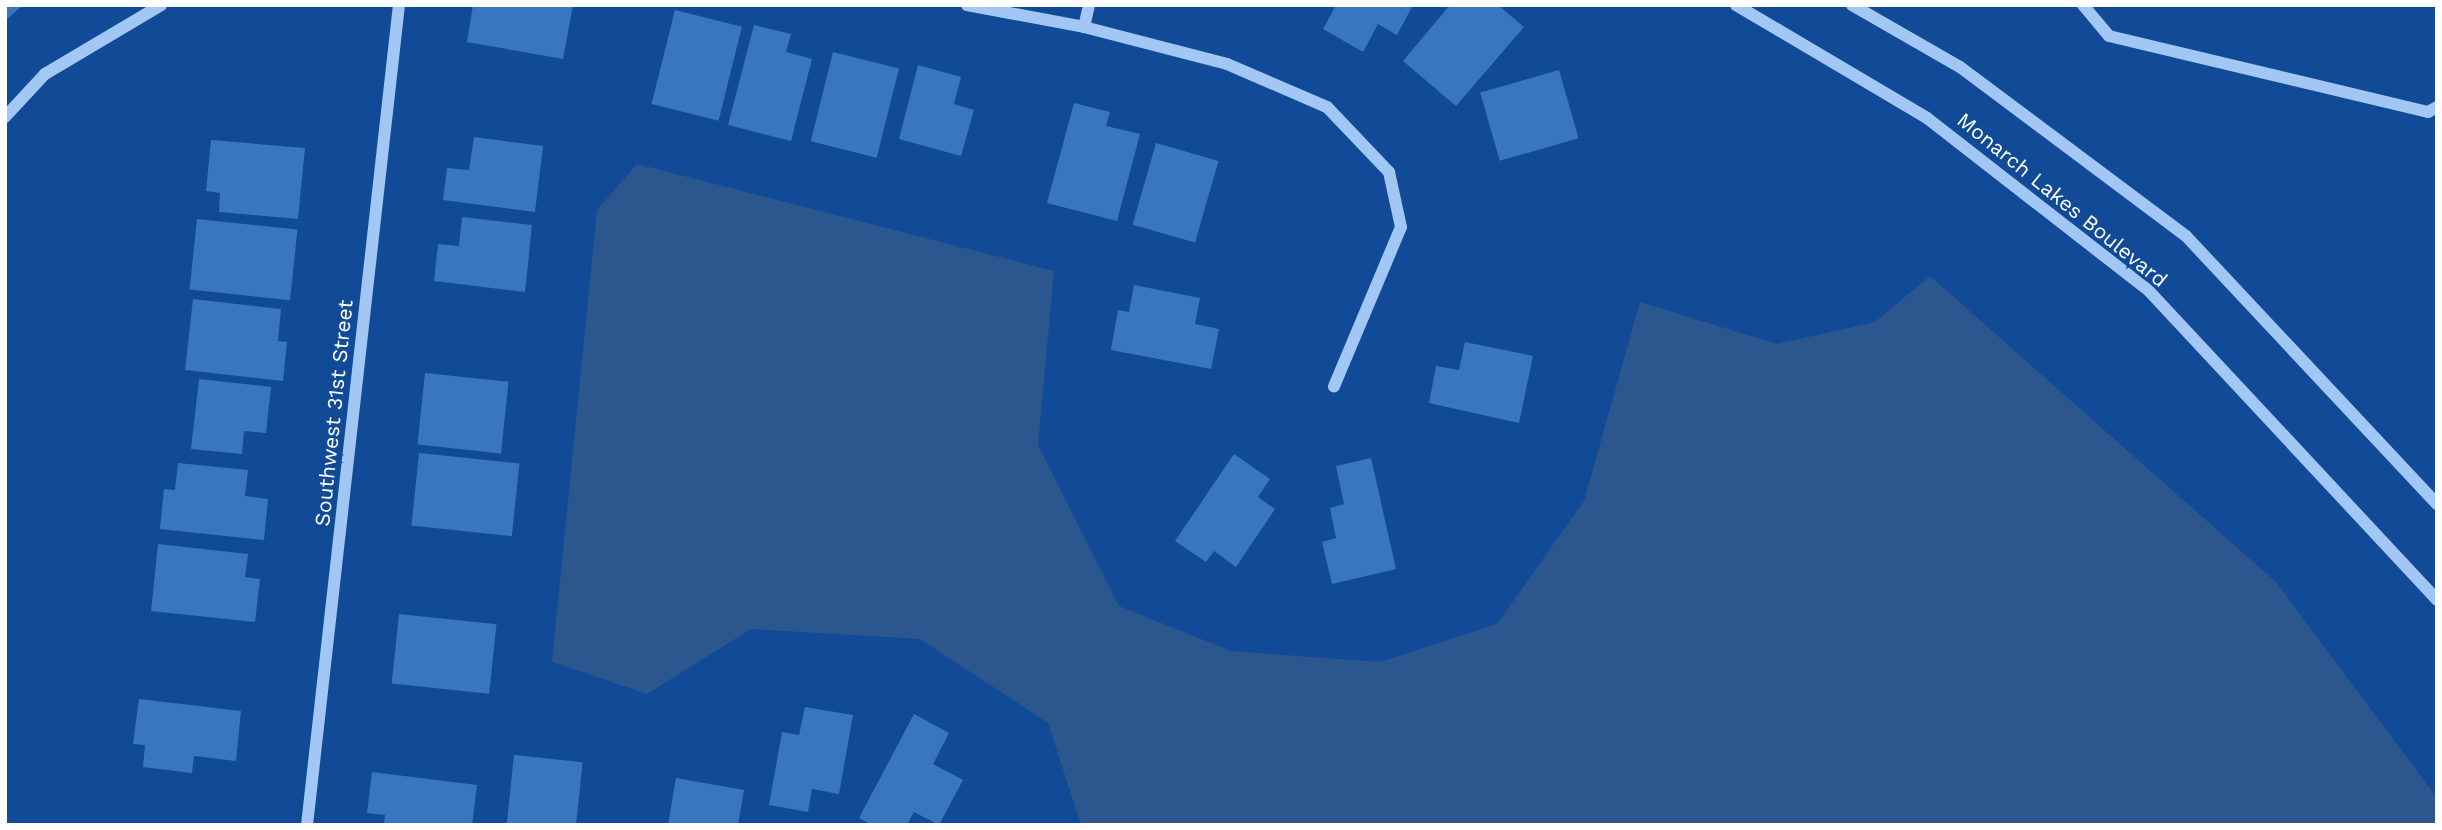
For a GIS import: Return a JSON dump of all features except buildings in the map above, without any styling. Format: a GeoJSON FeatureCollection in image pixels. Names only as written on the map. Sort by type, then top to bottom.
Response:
{"type":"FeatureCollection","features":[{"type":"Feature","properties":{"kind":"street"},"geometry":{"type":"LineString","coordinates":[[5,117],[45,74],[161,5]]}},
{"type":"Feature","properties":{"kind":"street","name":"Southwest 31st Street"},"geometry":{"type":"LineString","coordinates":[[307,825],[398,5]]}},
{"type":"Feature","properties":{"kind":"street"},"geometry":{"type":"LineString","coordinates":[[967,5],[1009,9],[1227,64],[1327,107],[1389,172],[1401,227],[1334,386]]}},
{"type":"Feature","properties":{"kind":"street"},"geometry":{"type":"LineString","coordinates":[[1084,27],[1089,5]]}},
{"type":"Feature","properties":{"kind":"street","name":"Monarch Lakes Boulevard"},"geometry":{"type":"LineString","coordinates":[[1736,5],[1927,118],[2149,291],[2437,600]]}},
{"type":"Feature","properties":{"kind":"street","name":"Monarch Lakes Boulevard"},"geometry":{"type":"LineString","coordinates":[[1852,5],[1960,67],[2186,236],[2437,504]]}},
{"type":"Feature","properties":{"kind":"street"},"geometry":{"type":"LineString","coordinates":[[2083,5],[2109,36],[2428,112],[2437,107]]}},
{"type":"Feature","properties":{"kind":"water"},"geometry":{"type":"Polygon","coordinates":[[[637,164],[1054,271],[1038,445],[1119,606],[1231,651],[1380,662],[1497,624],[1584,501],[1640,302],[1777,344],[1875,322],[1930,276],[2276,582],[2437,798],[2437,825],[1081,825],[1048,723],[920,639],[751,629],[647,694],[552,662],[597,210],[637,164]]]}}]}
